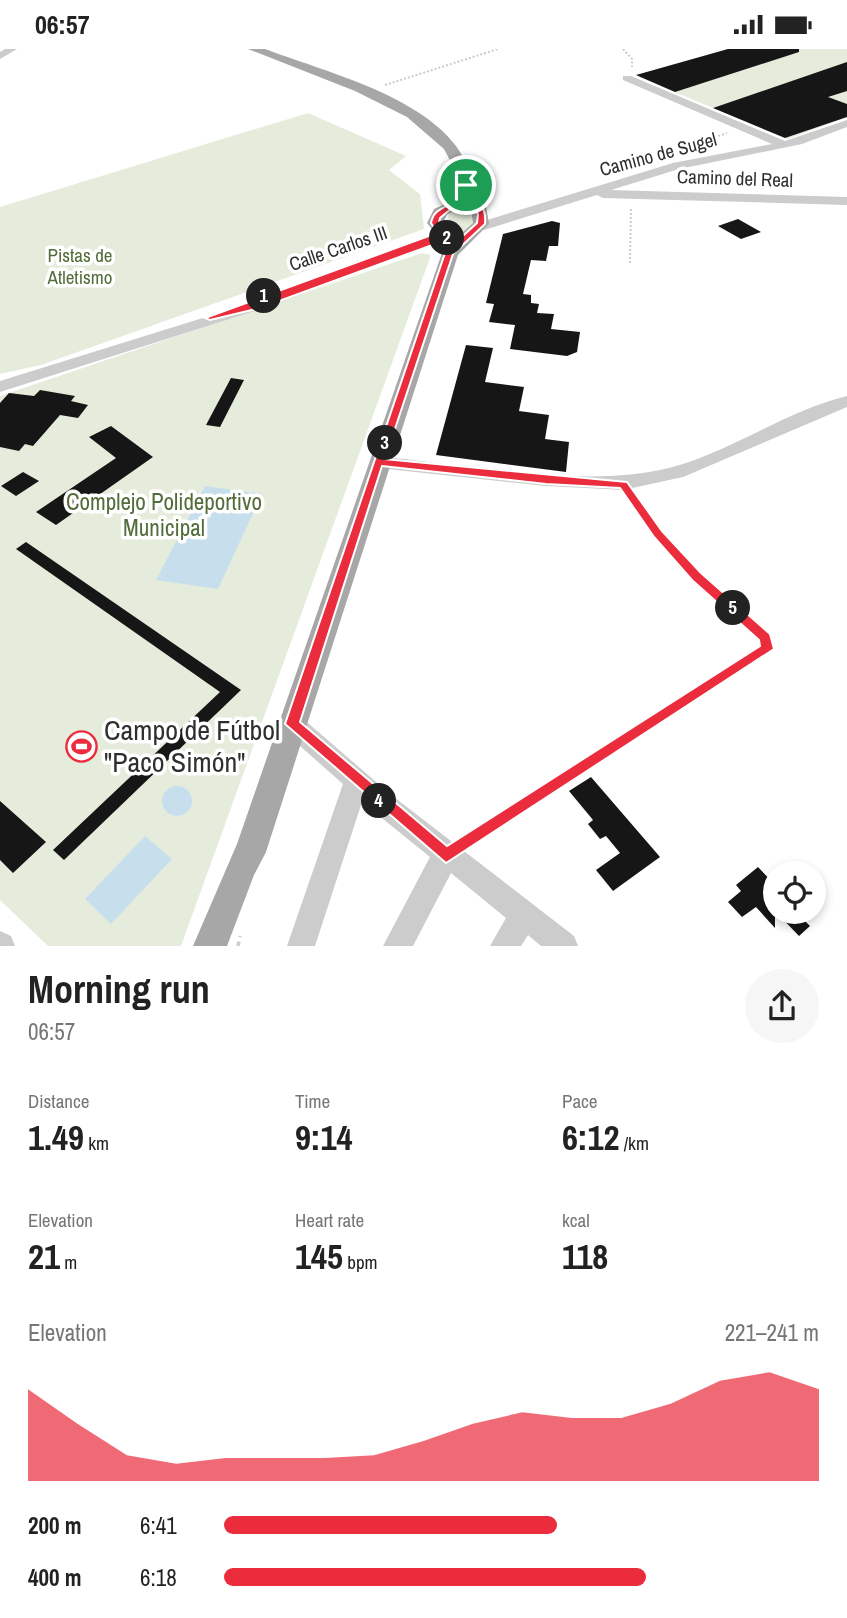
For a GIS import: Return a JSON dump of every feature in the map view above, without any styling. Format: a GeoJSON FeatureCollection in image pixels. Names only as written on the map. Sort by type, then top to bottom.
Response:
{"type":"FeatureCollection","features":[{"type":"Feature","properties":{"kind":"main road"},"geometry":{"type":"LineString","coordinates":[[210,946],[241,866],[250,852],[450,239],[479,227],[482,214],[478,206],[465,196],[457,157],[438,134],[402,109],[254,49]]}},
{"type":"Feature","properties":{"kind":"main road"},"geometry":{"type":"LineString","coordinates":[[450,239],[435,223],[436,217],[443,209],[465,196]]}},
{"type":"Feature","properties":{"kind":"main road"},"geometry":{"type":"LineString","coordinates":[[228,946],[250,869],[250,852]]}},
{"type":"Feature","properties":{"kind":"street"},"geometry":{"type":"LineString","coordinates":[[0,56],[12,49]]}},
{"type":"Feature","properties":{"kind":"street"},"geometry":{"type":"LineString","coordinates":[[627,78],[785,145]]}},
{"type":"Feature","properties":{"kind":"street","name":"Camino de Sugel"},"geometry":{"type":"LineString","coordinates":[[479,227],[677,166],[785,145],[847,123]]}},
{"type":"Feature","properties":{"kind":"street","name":"Camino del Real"},"geometry":{"type":"LineString","coordinates":[[580,195],[631,194],[847,201]]}},
{"type":"Feature","properties":{"kind":"street","name":"Calle Carlos III"},"geometry":{"type":"LineString","coordinates":[[0,384],[36,376],[210,318],[256,306],[450,239]]}},
{"type":"Feature","properties":{"kind":"street"},"geometry":{"type":"LineString","coordinates":[[378,462],[546,480],[624,484],[676,473],[847,401]]}},
{"type":"Feature","properties":{"kind":"street"},"geometry":{"type":"LineString","coordinates":[[292,724],[446,855],[564,946]]}},
{"type":"Feature","properties":{"kind":"street"},"geometry":{"type":"LineString","coordinates":[[301,946],[357,780]]}},
{"type":"Feature","properties":{"kind":"street"},"geometry":{"type":"LineString","coordinates":[[397,946],[446,855]]}},
{"type":"Feature","properties":{"kind":"lane"},"geometry":{"type":"LineString","coordinates":[[504,946],[524,916]]}},
{"type":"Feature","properties":{"kind":"path"},"geometry":{"type":"LineString","coordinates":[[362,92],[498,49]]}},
{"type":"Feature","properties":{"kind":"path"},"geometry":{"type":"LineString","coordinates":[[623,49],[633,65],[623,75],[627,78]]}},
{"type":"Feature","properties":{"kind":"path"},"geometry":{"type":"LineString","coordinates":[[630,263],[631,194]]}},
{"type":"Feature","properties":{"kind":"path"},"geometry":{"type":"LineString","coordinates":[[446,855],[767,649],[765,638],[697,576],[658,534],[624,484]]}},
{"type":"Feature","properties":{"kind":"green space"},"geometry":{"type":"Polygon","coordinates":[[[727,49],[847,49],[847,117],[788,139],[638,77],[727,49]]]}},
{"type":"Feature","properties":{"kind":"green space","name":"Pistas de Atletismo"},"geometry":{"type":"Polygon","coordinates":[[[308,113],[406,156],[389,170],[420,194],[424,229],[41,365],[0,374],[0,207],[308,113]]]}},
{"type":"Feature","properties":{"kind":"green space"},"geometry":{"type":"Polygon","coordinates":[[[460,208],[469,212],[473,221],[469,230],[460,234],[451,230],[447,221],[451,212],[460,208]]]}},
{"type":"Feature","properties":{"kind":"green space","name":"Complejo Polideportivo Municipal"},"geometry":{"type":"Polygon","coordinates":[[[422,253],[431,255],[181,946],[48,946],[0,900],[0,396],[422,253]]]}},
{"type":"Feature","properties":{"kind":"water"},"geometry":{"type":"Polygon","coordinates":[[[205,486],[262,494],[218,589],[156,580],[205,486]]]}},
{"type":"Feature","properties":{"kind":"water"},"geometry":{"type":"Polygon","coordinates":[[[177,786],[187,791],[192,801],[187,811],[177,816],[167,811],[162,801],[167,791],[177,786]]]}},
{"type":"Feature","properties":{"kind":"water"},"geometry":{"type":"Polygon","coordinates":[[[145,836],[172,859],[111,924],[85,899],[145,836]]]}},
{"type":"Feature","properties":{"kind":"building"},"geometry":{"type":"Polygon","coordinates":[[[728,49],[799,49],[799,52],[675,92],[636,75],[728,49]]]}},
{"type":"Feature","properties":{"kind":"building"},"geometry":{"type":"Polygon","coordinates":[[[847,62],[847,91],[828,97],[847,104],[847,117],[785,138],[713,108],[847,62]]]}},
{"type":"Feature","properties":{"kind":"building"},"geometry":{"type":"Polygon","coordinates":[[[738,219],[761,232],[741,239],[718,226],[738,219]]]}},
{"type":"Feature","properties":{"kind":"building"},"geometry":{"type":"Polygon","coordinates":[[[552,221],[560,223],[558,246],[549,246],[546,261],[531,260],[523,294],[531,295],[531,303],[539,304],[537,313],[554,314],[551,329],[580,332],[577,352],[567,356],[510,349],[515,325],[489,322],[494,304],[486,303],[503,234],[552,221]]]}},
{"type":"Feature","properties":{"kind":"building"},"geometry":{"type":"Polygon","coordinates":[[[466,345],[493,348],[485,382],[524,387],[519,411],[549,415],[545,439],[569,442],[566,472],[436,455],[466,345]]]}},
{"type":"Feature","properties":{"kind":"building"},"geometry":{"type":"Polygon","coordinates":[[[231,378],[244,380],[220,427],[206,425],[231,378]]]}},
{"type":"Feature","properties":{"kind":"building"},"geometry":{"type":"Polygon","coordinates":[[[40,390],[75,396],[71,401],[88,405],[78,418],[60,415],[33,446],[25,444],[19,451],[0,447],[0,403],[9,393],[34,396],[40,390]]]}},
{"type":"Feature","properties":{"kind":"building"},"geometry":{"type":"Polygon","coordinates":[[[111,426],[153,457],[56,525],[36,512],[116,458],[89,437],[111,426]]]}},
{"type":"Feature","properties":{"kind":"building"},"geometry":{"type":"Polygon","coordinates":[[[23,472],[39,481],[16,496],[1,486],[23,472]]]}},
{"type":"Feature","properties":{"kind":"building"},"geometry":{"type":"Polygon","coordinates":[[[26,542],[241,690],[64,860],[53,850],[220,692],[16,549],[26,542]]]}},
{"type":"Feature","properties":{"kind":"building"},"geometry":{"type":"Polygon","coordinates":[[[591,777],[660,857],[613,891],[596,870],[620,853],[606,836],[600,839],[588,824],[593,820],[569,791],[591,777]]]}},
{"type":"Feature","properties":{"kind":"building"},"geometry":{"type":"Polygon","coordinates":[[[0,801],[46,842],[13,873],[0,860],[0,801]]]}},
{"type":"Feature","properties":{"kind":"building"},"geometry":{"type":"Polygon","coordinates":[[[758,867],[763,872],[763,915],[756,907],[742,917],[728,902],[741,891],[736,885],[758,867]]]}},
{"type":"Feature","properties":{"kind":"building"},"geometry":{"type":"Polygon","coordinates":[[[788,924],[810,926],[799,936],[788,924]]]}},
{"type":"Feature","properties":{"kind":"place","name":"Campo de Fútbol \"Paco Simón\""},"geometry":{"type":"Point","coordinates":[81,746]}},
{"type":"Feature","properties":{"kind":"route"},"geometry":{"type":"LineString","coordinates":[[466,185],[459,201],[443,209],[436,217],[437,229],[442,234],[230,308],[210,318],[256,306],[447,237],[450,253],[378,462],[292,724],[446,855],[767,649],[765,638],[751,623],[697,576],[658,534],[624,484],[546,480],[378,462],[402,392],[450,253],[481,224],[482,214],[478,206],[470,201],[466,185]]}}]}
